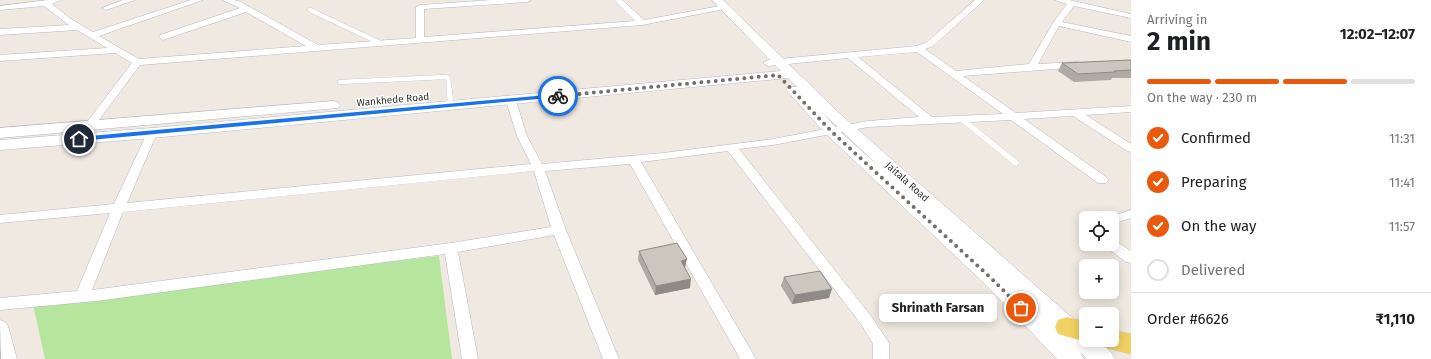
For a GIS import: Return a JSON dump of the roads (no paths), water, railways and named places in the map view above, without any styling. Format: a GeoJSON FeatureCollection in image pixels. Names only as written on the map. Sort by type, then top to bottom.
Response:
{"type":"FeatureCollection","features":[{"type":"Feature","properties":{"kind":"main road","name":"Jaitala Road"},"geometry":{"type":"LineString","coordinates":[[706,0],[719,6],[840,130],[1072,359]]}},
{"type":"Feature","properties":{"kind":"main road","name":"Wankhede Road"},"geometry":{"type":"LineString","coordinates":[[0,145],[152,133],[451,100],[780,68]]}},
{"type":"Feature","properties":{"kind":"main road","name":"Wankhede Road"},"geometry":{"type":"LineString","coordinates":[[0,133],[451,100],[511,101],[780,68]]}},
{"type":"Feature","properties":{"kind":"main road","name":"Jaitala Road"},"geometry":{"type":"LineString","coordinates":[[840,130],[1076,329],[1103,359]]}},
{"type":"Feature","properties":{"kind":"main road"},"geometry":{"type":"LineString","coordinates":[[1119,341],[1131,344]]}},
{"type":"Feature","properties":{"kind":"street"},"geometry":{"type":"LineString","coordinates":[[0,8],[46,3],[57,0]]}},
{"type":"Feature","properties":{"kind":"street"},"geometry":{"type":"LineString","coordinates":[[106,8],[131,0]]}},
{"type":"Feature","properties":{"kind":"street"},"geometry":{"type":"LineString","coordinates":[[92,35],[198,0]]}},
{"type":"Feature","properties":{"kind":"street"},"geometry":{"type":"LineString","coordinates":[[226,0],[246,9],[316,48]]}},
{"type":"Feature","properties":{"kind":"street"},"geometry":{"type":"LineString","coordinates":[[420,40],[420,7],[527,0]]}},
{"type":"Feature","properties":{"kind":"street"},"geometry":{"type":"LineString","coordinates":[[618,0],[642,23]]}},
{"type":"Feature","properties":{"kind":"street"},"geometry":{"type":"LineString","coordinates":[[780,68],[851,56],[919,49],[930,44],[980,0]]}},
{"type":"Feature","properties":{"kind":"street"},"geometry":{"type":"LineString","coordinates":[[1058,0],[1072,3],[1088,3],[1131,16]]}},
{"type":"Feature","properties":{"kind":"street"},"geometry":{"type":"LineString","coordinates":[[46,3],[78,27],[137,62],[642,23],[719,6]]}},
{"type":"Feature","properties":{"kind":"street"},"geometry":{"type":"LineString","coordinates":[[1032,67],[1057,23],[1072,3]]}},
{"type":"Feature","properties":{"kind":"street"},"geometry":{"type":"LineString","coordinates":[[162,37],[246,9]]}},
{"type":"Feature","properties":{"kind":"street"},"geometry":{"type":"LineString","coordinates":[[1057,23],[1131,39]]}},
{"type":"Feature","properties":{"kind":"street"},"geometry":{"type":"LineString","coordinates":[[0,32],[78,27]]}},
{"type":"Feature","properties":{"kind":"street"},"geometry":{"type":"LineString","coordinates":[[919,49],[1102,180]]}},
{"type":"Feature","properties":{"kind":"street"},"geometry":{"type":"LineString","coordinates":[[0,58],[117,50]]}},
{"type":"Feature","properties":{"kind":"street"},"geometry":{"type":"LineString","coordinates":[[851,56],[929,120]]}},
{"type":"Feature","properties":{"kind":"street"},"geometry":{"type":"LineString","coordinates":[[89,126],[137,62]]}},
{"type":"Feature","properties":{"kind":"street"},"geometry":{"type":"LineString","coordinates":[[953,74],[1032,67],[1086,65]]}},
{"type":"Feature","properties":{"kind":"street"},"geometry":{"type":"LineString","coordinates":[[511,101],[522,136],[538,167],[559,230],[611,359]]}},
{"type":"Feature","properties":{"kind":"street"},"geometry":{"type":"LineString","coordinates":[[0,219],[118,209],[385,181],[686,155],[731,147],[773,142],[868,124],[929,120],[963,120],[1131,109]]}},
{"type":"Feature","properties":{"kind":"street"},"geometry":{"type":"LineString","coordinates":[[1076,113],[1131,149]]}},
{"type":"Feature","properties":{"kind":"street"},"geometry":{"type":"LineString","coordinates":[[82,296],[118,209],[152,133]]}},
{"type":"Feature","properties":{"kind":"street"},"geometry":{"type":"LineString","coordinates":[[731,147],[866,320],[881,342],[881,359]]}},
{"type":"Feature","properties":{"kind":"street"},"geometry":{"type":"LineString","coordinates":[[634,160],[748,359]]}},
{"type":"Feature","properties":{"kind":"street"},"geometry":{"type":"LineString","coordinates":[[1119,218],[1131,214]]}},
{"type":"Feature","properties":{"kind":"street"},"geometry":{"type":"LineString","coordinates":[[0,304],[82,296],[451,248],[559,230]]}},
{"type":"Feature","properties":{"kind":"street"},"geometry":{"type":"LineString","coordinates":[[451,248],[470,359]]}},
{"type":"Feature","properties":{"kind":"street"},"geometry":{"type":"LineString","coordinates":[[1119,250],[1131,258]]}},
{"type":"Feature","properties":{"kind":"street"},"geometry":{"type":"LineString","coordinates":[[0,326],[9,359]]}},
{"type":"Feature","properties":{"kind":"lane"},"geometry":{"type":"LineString","coordinates":[[310,10],[380,43]]}},
{"type":"Feature","properties":{"kind":"lane"},"geometry":{"type":"LineString","coordinates":[[340,82],[445,77],[448,78],[451,100]]}},
{"type":"Feature","properties":{"kind":"lane"},"geometry":{"type":"LineString","coordinates":[[963,120],[1016,163]]}},
{"type":"Feature","properties":{"kind":"place","name":"Shrinath Farsan"},"geometry":{"type":"Point","coordinates":[1021,308]}}]}
